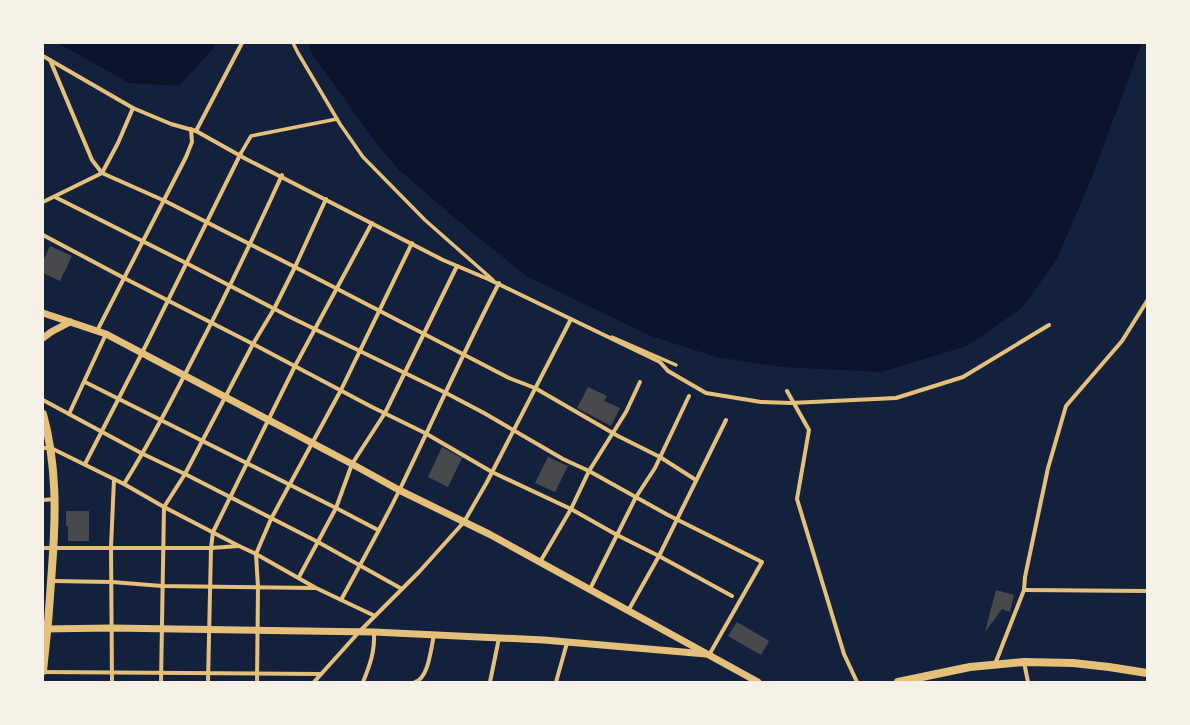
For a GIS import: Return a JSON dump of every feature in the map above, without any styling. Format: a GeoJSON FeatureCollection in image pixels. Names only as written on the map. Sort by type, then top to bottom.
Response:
{"type":"FeatureCollection","features":[{"type":"Feature","properties":{"kind":"main road"},"geometry":{"type":"LineString","coordinates":[[43,414],[47,448],[54,472],[55,499],[52,581],[46,629],[43,672]]}},
{"type":"Feature","properties":{"kind":"main road"},"geometry":{"type":"LineString","coordinates":[[898,682],[995,664],[1024,662],[1073,663],[1147,673]]}},
{"type":"Feature","properties":{"kind":"street"},"geometry":{"type":"LineString","coordinates":[[196,131],[242,43]]}},
{"type":"Feature","properties":{"kind":"street"},"geometry":{"type":"LineString","coordinates":[[293,43],[337,119],[363,156],[425,220],[490,278],[660,362],[668,371],[706,392],[761,402],[794,403],[896,398],[963,378],[1049,325]]}},
{"type":"Feature","properties":{"kind":"street"},"geometry":{"type":"LineString","coordinates":[[43,56],[133,108],[155,118],[196,131],[371,223],[457,266],[499,283]]}},
{"type":"Feature","properties":{"kind":"street"},"geometry":{"type":"LineString","coordinates":[[50,60],[92,160],[102,172],[164,201],[380,310],[509,378],[535,388],[612,432],[660,457],[696,480]]}},
{"type":"Feature","properties":{"kind":"street"},"geometry":{"type":"LineString","coordinates":[[43,202],[102,172],[118,143],[133,108]]}},
{"type":"Feature","properties":{"kind":"street"},"geometry":{"type":"LineString","coordinates":[[85,464],[207,223],[240,154],[251,136],[337,119]]}},
{"type":"Feature","properties":{"kind":"street"},"geometry":{"type":"LineString","coordinates":[[97,331],[142,240],[164,201],[190,149],[192,142],[191,129]]}},
{"type":"Feature","properties":{"kind":"street"},"geometry":{"type":"LineString","coordinates":[[124,484],[143,454],[212,322],[282,176]]}},
{"type":"Feature","properties":{"kind":"street"},"geometry":{"type":"LineString","coordinates":[[55,197],[446,393],[484,413],[563,459],[589,471],[677,519],[762,562],[709,655]]}},
{"type":"Feature","properties":{"kind":"street"},"geometry":{"type":"LineString","coordinates":[[161,682],[164,507],[185,474],[253,344],[274,308],[326,200]]}},
{"type":"Feature","properties":{"kind":"street"},"geometry":{"type":"LineString","coordinates":[[208,682],[211,548],[213,532],[295,366],[371,223]]}},
{"type":"Feature","properties":{"kind":"street"},"geometry":{"type":"LineString","coordinates":[[43,235],[425,433],[492,472],[571,509],[732,596]]}},
{"type":"Feature","properties":{"kind":"street"},"geometry":{"type":"LineString","coordinates":[[257,682],[258,587],[256,554],[271,518],[341,390],[412,243]]}},
{"type":"Feature","properties":{"kind":"street"},"geometry":{"type":"LineString","coordinates":[[299,577],[336,508],[352,464],[384,413],[457,266]]}},
{"type":"Feature","properties":{"kind":"street"},"geometry":{"type":"LineString","coordinates":[[341,600],[399,490],[425,433],[499,283]]}},
{"type":"Feature","properties":{"kind":"street"},"geometry":{"type":"LineString","coordinates":[[995,664],[1024,590],[1025,577],[1048,468],[1066,406],[1122,341],[1147,302]]}},
{"type":"Feature","properties":{"kind":"street"},"geometry":{"type":"LineString","coordinates":[[43,313],[106,334],[399,490],[540,562],[758,682]]}},
{"type":"Feature","properties":{"kind":"street"},"geometry":{"type":"LineString","coordinates":[[571,319],[676,365]]}},
{"type":"Feature","properties":{"kind":"street"},"geometry":{"type":"LineString","coordinates":[[314,682],[464,522],[492,472],[571,319]]}},
{"type":"Feature","properties":{"kind":"street"},"geometry":{"type":"LineString","coordinates":[[43,338],[70,322]]}},
{"type":"Feature","properties":{"kind":"street"},"geometry":{"type":"LineString","coordinates":[[69,414],[106,334]]}},
{"type":"Feature","properties":{"kind":"street"},"geometry":{"type":"LineString","coordinates":[[85,382],[378,530]]}},
{"type":"Feature","properties":{"kind":"street"},"geometry":{"type":"LineString","coordinates":[[540,562],[571,509],[589,471],[612,432],[626,412],[640,382]]}},
{"type":"Feature","properties":{"kind":"street"},"geometry":{"type":"LineString","coordinates":[[787,391],[809,430],[797,499],[844,654],[857,682]]}},
{"type":"Feature","properties":{"kind":"street"},"geometry":{"type":"LineString","coordinates":[[590,589],[636,497],[660,457],[689,396]]}},
{"type":"Feature","properties":{"kind":"street"},"geometry":{"type":"LineString","coordinates":[[43,400],[143,454],[318,542],[402,589]]}},
{"type":"Feature","properties":{"kind":"street"},"geometry":{"type":"LineString","coordinates":[[628,611],[659,556],[726,420]]}},
{"type":"Feature","properties":{"kind":"street"},"geometry":{"type":"LineString","coordinates":[[47,448],[85,464],[299,577],[316,588],[375,616]]}},
{"type":"Feature","properties":{"kind":"street"},"geometry":{"type":"LineString","coordinates":[[112,682],[111,547],[114,479]]}},
{"type":"Feature","properties":{"kind":"street"},"geometry":{"type":"LineString","coordinates":[[43,500],[55,499]]}},
{"type":"Feature","properties":{"kind":"street"},"geometry":{"type":"LineString","coordinates":[[43,548],[211,548],[239,546]]}},
{"type":"Feature","properties":{"kind":"street"},"geometry":{"type":"LineString","coordinates":[[52,581],[112,582],[162,586],[316,588]]}},
{"type":"Feature","properties":{"kind":"street"},"geometry":{"type":"LineString","coordinates":[[1024,590],[1147,590]]}},
{"type":"Feature","properties":{"kind":"street"},"geometry":{"type":"LineString","coordinates":[[46,629],[111,628],[374,632],[544,640],[709,655]]}},
{"type":"Feature","properties":{"kind":"street"},"geometry":{"type":"LineString","coordinates":[[363,682],[373,656],[374,632]]}},
{"type":"Feature","properties":{"kind":"street"},"geometry":{"type":"LineString","coordinates":[[415,682],[423,678],[429,660],[434,635]]}},
{"type":"Feature","properties":{"kind":"street"},"geometry":{"type":"LineString","coordinates":[[490,682],[500,638]]}},
{"type":"Feature","properties":{"kind":"street"},"geometry":{"type":"LineString","coordinates":[[556,682],[567,643]]}},
{"type":"Feature","properties":{"kind":"street"},"geometry":{"type":"LineString","coordinates":[[1024,662],[1028,682]]}},
{"type":"Feature","properties":{"kind":"street"},"geometry":{"type":"LineString","coordinates":[[43,672],[321,674]]}},
{"type":"Feature","properties":{"kind":"water"},"geometry":{"type":"Polygon","coordinates":[[[58,43],[216,43],[213,49],[179,86],[129,83],[58,43]]]}},
{"type":"Feature","properties":{"kind":"water"},"geometry":{"type":"Polygon","coordinates":[[[308,43],[1142,43],[1092,177],[1057,259],[1022,308],[967,346],[881,372],[781,367],[716,357],[651,336],[526,276],[400,171],[379,147],[312,54],[308,43]]]}},
{"type":"Feature","properties":{"kind":"building"},"geometry":{"type":"Polygon","coordinates":[[[50,246],[72,256],[60,281],[43,273],[43,261],[50,246]]]}},
{"type":"Feature","properties":{"kind":"building"},"geometry":{"type":"Polygon","coordinates":[[[588,387],[607,396],[604,401],[620,408],[611,426],[577,408],[588,387]]]}},
{"type":"Feature","properties":{"kind":"building"},"geometry":{"type":"Polygon","coordinates":[[[442,447],[462,458],[448,487],[428,477],[442,447]]]}},
{"type":"Feature","properties":{"kind":"building"},"geometry":{"type":"Polygon","coordinates":[[[548,457],[568,466],[555,492],[535,483],[548,457]]]}},
{"type":"Feature","properties":{"kind":"building"},"geometry":{"type":"Polygon","coordinates":[[[66,511],[89,511],[89,541],[68,541],[66,511]]]}},
{"type":"Feature","properties":{"kind":"building"},"geometry":{"type":"Polygon","coordinates":[[[996,590],[1014,595],[1010,612],[1002,609],[985,632],[996,590]]]}},
{"type":"Feature","properties":{"kind":"building"},"geometry":{"type":"Polygon","coordinates":[[[737,622],[769,641],[761,655],[728,636],[737,622]]]}}]}
